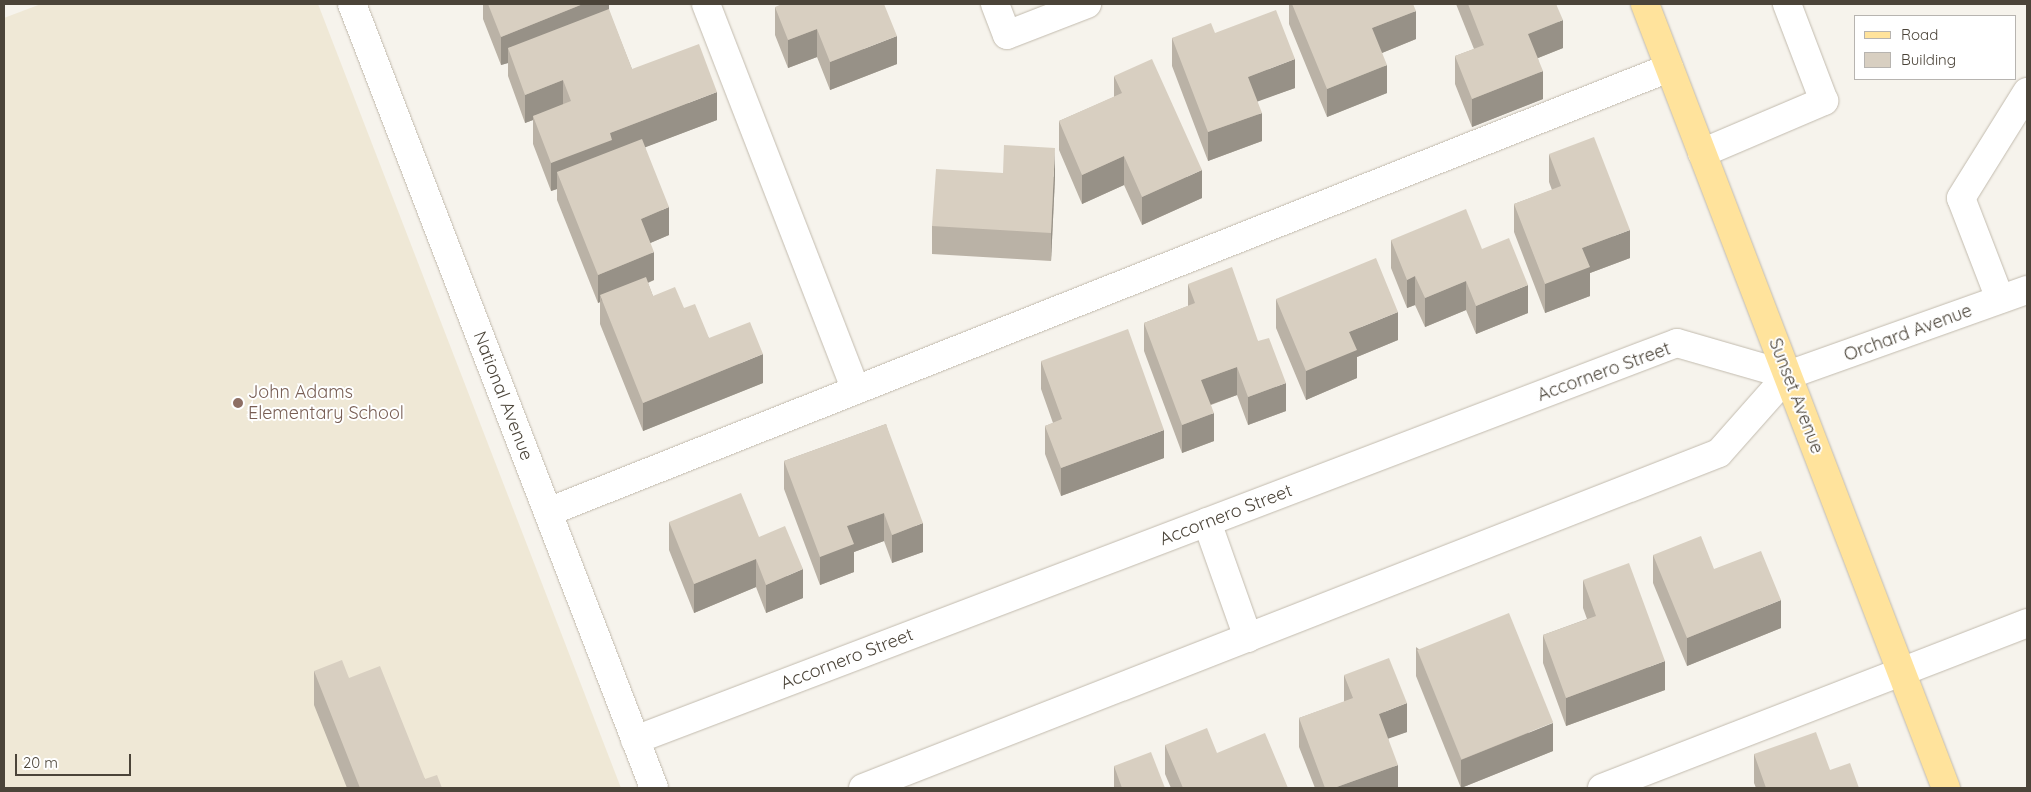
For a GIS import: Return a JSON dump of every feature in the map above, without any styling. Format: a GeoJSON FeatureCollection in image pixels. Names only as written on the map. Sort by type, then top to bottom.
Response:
{"type":"FeatureCollection","features":[{"type":"Feature","properties":{"kind":"main road","name":"Sunset Avenue"},"geometry":{"type":"LineString","coordinates":[[1644,4],[1946,788]]}},
{"type":"Feature","properties":{"kind":"street","name":"National Avenue"},"geometry":{"type":"LineString","coordinates":[[352,4],[654,788]]}},
{"type":"Feature","properties":{"kind":"street"},"geometry":{"type":"LineString","coordinates":[[706,4],[856,390]]}},
{"type":"Feature","properties":{"kind":"street"},"geometry":{"type":"LineString","coordinates":[[996,4],[1007,35],[1087,4]]}},
{"type":"Feature","properties":{"kind":"street"},"geometry":{"type":"LineString","coordinates":[[1702,153],[1824,101],[1787,4]]}},
{"type":"Feature","properties":{"kind":"street"},"geometry":{"type":"LineString","coordinates":[[548,512],[1669,68]]}},
{"type":"Feature","properties":{"kind":"street"},"geometry":{"type":"LineString","coordinates":[[2000,299],[1961,198],[2027,92]]}},
{"type":"Feature","properties":{"kind":"street","name":"Orchard Avenue"},"geometry":{"type":"LineString","coordinates":[[1788,375],[2027,290]]}},
{"type":"Feature","properties":{"kind":"street","name":"Accornero Street"},"geometry":{"type":"LineString","coordinates":[[636,740],[1677,344],[1788,375]]}},
{"type":"Feature","properties":{"kind":"street"},"geometry":{"type":"LineString","coordinates":[[863,788],[1718,453],[1788,375]]}},
{"type":"Feature","properties":{"kind":"street"},"geometry":{"type":"LineString","coordinates":[[1208,522],[1248,638]]}},
{"type":"Feature","properties":{"kind":"street"},"geometry":{"type":"LineString","coordinates":[[1602,788],[2027,623]]}},
{"type":"Feature","properties":{"kind":"shaded area","name":"John Adams Elementary School"},"geometry":{"type":"Polygon","coordinates":[[[41,4],[318,4],[621,788],[4,788],[4,18],[41,4]]]}},
{"type":"Feature","properties":{"kind":"building"},"geometry":{"type":"Polygon","coordinates":[[[488,4],[583,4],[501,37],[488,4]]]}},
{"type":"Feature","properties":{"kind":"building"},"geometry":{"type":"Polygon","coordinates":[[[782,4],[884,4],[897,36],[830,62],[817,29],[788,40],[775,7],[782,4]]]}},
{"type":"Feature","properties":{"kind":"building"},"geometry":{"type":"Polygon","coordinates":[[[1292,4],[1413,4],[1416,11],[1372,28],[1387,65],[1327,89],[1292,4]]]}},
{"type":"Feature","properties":{"kind":"building"},"geometry":{"type":"Polygon","coordinates":[[[1468,4],[1556,4],[1563,20],[1528,34],[1543,71],[1472,99],[1455,56],[1484,45],[1468,4]]]}},
{"type":"Feature","properties":{"kind":"building"},"geometry":{"type":"Polygon","coordinates":[[[609,9],[632,69],[699,44],[717,92],[610,133],[612,140],[551,163],[533,116],[571,101],[563,80],[525,95],[508,48],[609,9]]]}},
{"type":"Feature","properties":{"kind":"building"},"geometry":{"type":"Polygon","coordinates":[[[1276,10],[1295,59],[1248,77],[1262,113],[1208,132],[1172,38],[1211,23],[1215,33],[1276,10]]]}},
{"type":"Feature","properties":{"kind":"building"},"geometry":{"type":"Polygon","coordinates":[[[1152,59],[1202,170],[1142,197],[1124,156],[1082,175],[1059,121],[1122,93],[1114,76],[1152,59]]]}},
{"type":"Feature","properties":{"kind":"building"},"geometry":{"type":"Polygon","coordinates":[[[1594,137],[1630,230],[1582,248],[1590,267],[1545,284],[1514,204],[1561,186],[1549,154],[1594,137]]]}},
{"type":"Feature","properties":{"kind":"building"},"geometry":{"type":"Polygon","coordinates":[[[642,139],[669,207],[641,219],[654,252],[598,275],[557,172],[642,139]]]}},
{"type":"Feature","properties":{"kind":"building"},"geometry":{"type":"Polygon","coordinates":[[[1004,145],[1055,148],[1051,233],[932,226],[936,169],[1003,173],[1004,145]]]}},
{"type":"Feature","properties":{"kind":"building"},"geometry":{"type":"Polygon","coordinates":[[[1466,209],[1482,249],[1509,238],[1528,285],[1476,306],[1466,281],[1425,298],[1415,276],[1407,280],[1391,240],[1466,209]]]}},
{"type":"Feature","properties":{"kind":"building"},"geometry":{"type":"Polygon","coordinates":[[[1376,258],[1398,312],[1349,332],[1357,350],[1306,371],[1276,299],[1376,258]]]}},
{"type":"Feature","properties":{"kind":"building"},"geometry":{"type":"Polygon","coordinates":[[[1232,267],[1258,341],[1269,338],[1286,383],[1248,397],[1237,367],[1201,380],[1214,413],[1182,425],[1144,323],[1195,303],[1188,284],[1232,267]]]}},
{"type":"Feature","properties":{"kind":"building"},"geometry":{"type":"Polygon","coordinates":[[[646,277],[653,296],[675,287],[684,308],[695,304],[709,338],[750,322],[763,354],[643,403],[600,295],[646,277]]]}},
{"type":"Feature","properties":{"kind":"building"},"geometry":{"type":"Polygon","coordinates":[[[1128,329],[1164,430],[1061,468],[1045,426],[1062,419],[1041,361],[1128,329]]]}},
{"type":"Feature","properties":{"kind":"building"},"geometry":{"type":"Polygon","coordinates":[[[886,424],[923,523],[892,535],[884,513],[847,526],[854,544],[820,557],[784,461],[886,424]]]}},
{"type":"Feature","properties":{"kind":"building"},"geometry":{"type":"Polygon","coordinates":[[[741,493],[759,537],[785,526],[803,569],[766,585],[756,559],[694,584],[669,522],[741,493]]]}},
{"type":"Feature","properties":{"kind":"building"},"geometry":{"type":"Polygon","coordinates":[[[1701,536],[1714,569],[1761,551],[1781,600],[1687,638],[1653,555],[1701,536]]]}},
{"type":"Feature","properties":{"kind":"building"},"geometry":{"type":"Polygon","coordinates":[[[1629,563],[1665,661],[1566,698],[1543,635],[1596,616],[1583,580],[1629,563]]]}},
{"type":"Feature","properties":{"kind":"building"},"geometry":{"type":"Polygon","coordinates":[[[1509,613],[1553,722],[1461,759],[1417,650],[1509,613]]]}},
{"type":"Feature","properties":{"kind":"building"},"geometry":{"type":"Polygon","coordinates":[[[1389,658],[1407,703],[1379,714],[1398,765],[1334,788],[1325,788],[1299,718],[1353,698],[1344,675],[1389,658]]]}},
{"type":"Feature","properties":{"kind":"building"},"geometry":{"type":"Polygon","coordinates":[[[342,660],[349,678],[380,666],[425,779],[437,775],[442,788],[360,788],[314,671],[342,660]]]}},
{"type":"Feature","properties":{"kind":"building"},"geometry":{"type":"Polygon","coordinates":[[[1207,728],[1217,753],[1265,733],[1288,788],[1183,788],[1165,745],[1207,728]]]}},
{"type":"Feature","properties":{"kind":"building"},"geometry":{"type":"Polygon","coordinates":[[[1816,732],[1830,770],[1850,763],[1859,788],[1766,788],[1754,754],[1816,732]]]}},
{"type":"Feature","properties":{"kind":"building"},"geometry":{"type":"Polygon","coordinates":[[[1151,752],[1165,788],[1122,788],[1114,766],[1151,752]]]}},
{"type":"Feature","properties":{"kind":"place","name":"John Adams Elementary School"},"geometry":{"type":"Point","coordinates":[238,403]}}]}
